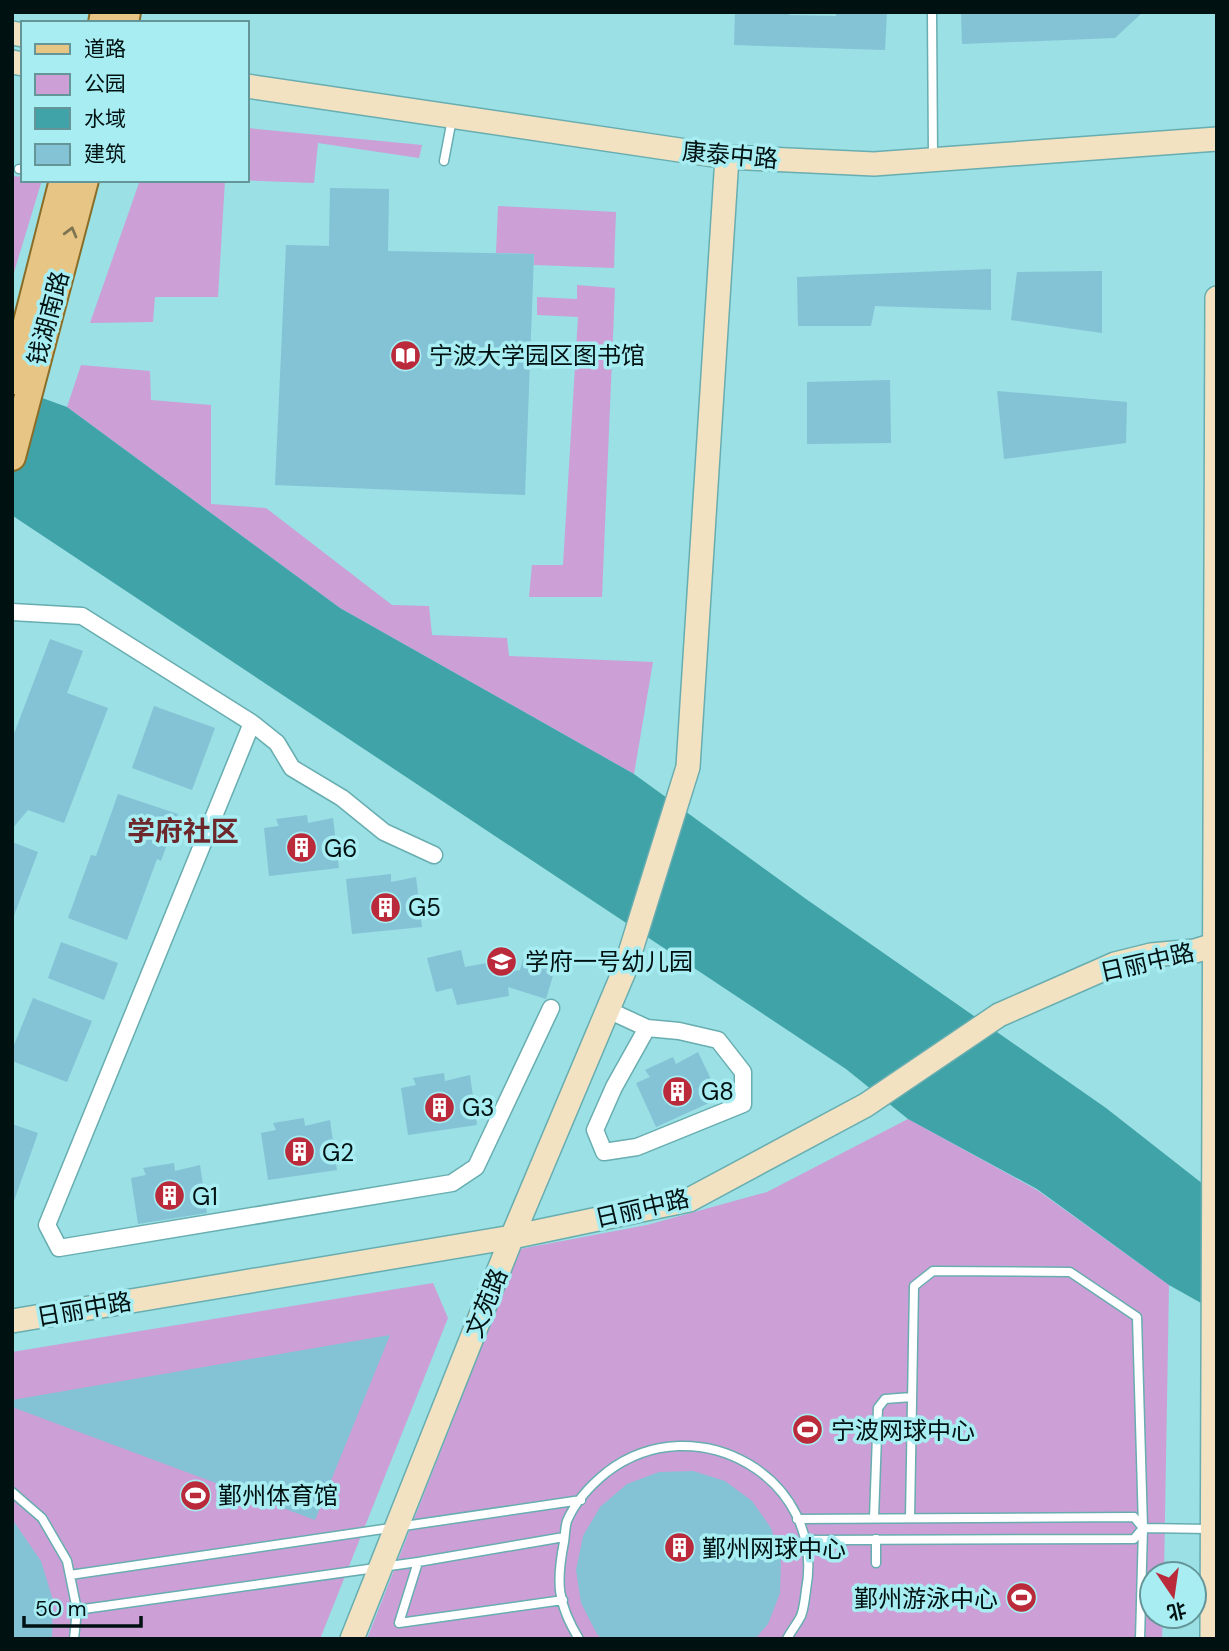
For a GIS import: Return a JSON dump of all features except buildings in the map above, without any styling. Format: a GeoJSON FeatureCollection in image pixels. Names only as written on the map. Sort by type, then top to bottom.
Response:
{"type":"FeatureCollection","features":[{"type":"Feature","properties":{"kind":"main road","name":"钱湖南路"},"geometry":{"type":"LineString","coordinates":[[12,457],[21,371],[63,182]]}},
{"type":"Feature","properties":{"kind":"main road","name":"钱湖南路"},"geometry":{"type":"LineString","coordinates":[[21,371],[84,182]]}},
{"type":"Feature","properties":{"kind":"street","name":"康泰中路"},"geometry":{"type":"LineString","coordinates":[[248,86],[727,157],[874,164],[1217,139]]}},
{"type":"Feature","properties":{"kind":"street","name":"文苑路"},"geometry":{"type":"LineString","coordinates":[[352,1639],[512,1237],[625,970],[688,767],[727,157]]}},
{"type":"Feature","properties":{"kind":"street"},"geometry":{"type":"LineString","coordinates":[[1212,1639],[1216,1126],[1211,952],[1217,298]]}},
{"type":"Feature","properties":{"kind":"street"},"geometry":{"type":"LineString","coordinates":[[12,612],[82,616],[252,723],[277,743],[292,768],[342,798],[384,832],[434,855]]}},
{"type":"Feature","properties":{"kind":"street"},"geometry":{"type":"LineString","coordinates":[[252,723],[47,1224],[59,1248],[452,1183],[476,1167],[551,1008]]}},
{"type":"Feature","properties":{"kind":"street","name":"日丽中路"},"geometry":{"type":"LineString","coordinates":[[12,1321],[512,1237],[689,1200],[866,1105],[999,1015],[1115,964],[1152,956],[1211,952]]}},
{"type":"Feature","properties":{"kind":"street"},"geometry":{"type":"LineString","coordinates":[[608,1010],[647,1028],[679,1031],[718,1040],[743,1072],[743,1104],[637,1147],[604,1152],[595,1130],[614,1087],[647,1028]]}},
{"type":"Feature","properties":{"kind":"lane"},"geometry":{"type":"LineString","coordinates":[[932,12],[933,160]]}},
{"type":"Feature","properties":{"kind":"lane"},"geometry":{"type":"LineString","coordinates":[[444,161],[452,117]]}},
{"type":"Feature","properties":{"kind":"lane"},"geometry":{"type":"LineString","coordinates":[[910,1518],[914,1286],[933,1271],[1070,1272],[1137,1317],[1143,1528],[1140,1639]]}},
{"type":"Feature","properties":{"kind":"lane"},"geometry":{"type":"LineString","coordinates":[[874,1518],[878,1408],[886,1399],[912,1397]]}},
{"type":"Feature","properties":{"kind":"lane"},"geometry":{"type":"LineString","coordinates":[[579,1639],[567,1619],[557,1577],[567,1521],[591,1485],[624,1459],[666,1446],[709,1447],[758,1468],[788,1500],[806,1539],[810,1571],[802,1614],[787,1639]]}},
{"type":"Feature","properties":{"kind":"lane"},"geometry":{"type":"LineString","coordinates":[[12,1492],[42,1518],[67,1561],[77,1610],[74,1639]]}},
{"type":"Feature","properties":{"kind":"lane"},"geometry":{"type":"LineString","coordinates":[[70,1575],[581,1500]]}},
{"type":"Feature","properties":{"kind":"lane"},"geometry":{"type":"LineString","coordinates":[[797,1519],[1135,1517],[1143,1528]]}},
{"type":"Feature","properties":{"kind":"lane"},"geometry":{"type":"LineString","coordinates":[[1143,1528],[1212,1529]]}},
{"type":"Feature","properties":{"kind":"lane"},"geometry":{"type":"LineString","coordinates":[[806,1539],[1134,1539],[1143,1528]]}},
{"type":"Feature","properties":{"kind":"lane"},"geometry":{"type":"LineString","coordinates":[[77,1610],[380,1569],[565,1537]]}},
{"type":"Feature","properties":{"kind":"lane"},"geometry":{"type":"LineString","coordinates":[[876,1539],[876,1563]]}},
{"type":"Feature","properties":{"kind":"lane"},"geometry":{"type":"LineString","coordinates":[[418,1562],[399,1623],[563,1600]]}},
{"type":"Feature","properties":{"kind":"green space"},"geometry":{"type":"Polygon","coordinates":[[[248,128],[422,145],[419,158],[318,143],[314,183],[248,180],[248,128]]]}},
{"type":"Feature","properties":{"kind":"green space"},"geometry":{"type":"Polygon","coordinates":[[[12,176],[21,177],[21,182],[41,182],[12,279],[12,176]]]}},
{"type":"Feature","properties":{"kind":"green space"},"geometry":{"type":"Polygon","coordinates":[[[139,182],[225,182],[218,297],[155,297],[153,322],[90,323],[139,182]]]}},
{"type":"Feature","properties":{"kind":"green space"},"geometry":{"type":"Polygon","coordinates":[[[498,206],[616,212],[614,268],[534,265],[534,254],[496,253],[498,206]]]}},
{"type":"Feature","properties":{"kind":"green space"},"geometry":{"type":"Polygon","coordinates":[[[577,285],[615,288],[602,597],[529,597],[532,565],[563,565],[578,317],[537,315],[537,297],[577,299],[577,285]]]}},
{"type":"Feature","properties":{"kind":"green space"},"geometry":{"type":"Polygon","coordinates":[[[81,365],[150,371],[151,400],[211,405],[211,504],[266,508],[392,605],[429,606],[432,635],[507,638],[509,656],[653,662],[634,774],[340,608],[67,407],[81,365]]]}},
{"type":"Feature","properties":{"kind":"green space","name":"宁波网球中心"},"geometry":{"type":"Polygon","coordinates":[[[908,1119],[1037,1190],[1169,1285],[1164,1560],[1138,1560],[1138,1630],[1162,1630],[1162,1639],[367,1639],[520,1249],[647,1225],[767,1192],[908,1119]]]}},
{"type":"Feature","properties":{"kind":"green space","name":"鄞州体育馆"},"geometry":{"type":"Polygon","coordinates":[[[433,1283],[448,1318],[320,1639],[12,1639],[12,1352],[433,1283]]]}},
{"type":"Feature","properties":{"kind":"water"},"geometry":{"type":"Polygon","coordinates":[[[12,387],[67,407],[340,608],[634,774],[806,899],[1106,1108],[1217,1195],[1217,1312],[1169,1285],[1037,1189],[908,1119],[846,1069],[12,515],[12,387]]]}},
{"type":"Feature","properties":{"kind":"place","name":"宁波大学园区图书馆"},"geometry":{"type":"Point","coordinates":[406,355]}},
{"type":"Feature","properties":{"kind":"place","name":"G6"},"geometry":{"type":"Point","coordinates":[301,848]}},
{"type":"Feature","properties":{"kind":"place","name":"G5"},"geometry":{"type":"Point","coordinates":[385,907]}},
{"type":"Feature","properties":{"kind":"place","name":"学府一号幼儿园"},"geometry":{"type":"Point","coordinates":[502,961]}},
{"type":"Feature","properties":{"kind":"place","name":"G8"},"geometry":{"type":"Point","coordinates":[678,1091]}},
{"type":"Feature","properties":{"kind":"place","name":"G3"},"geometry":{"type":"Point","coordinates":[439,1107]}},
{"type":"Feature","properties":{"kind":"place","name":"G2"},"geometry":{"type":"Point","coordinates":[299,1152]}},
{"type":"Feature","properties":{"kind":"place","name":"G1"},"geometry":{"type":"Point","coordinates":[169,1196]}},
{"type":"Feature","properties":{"kind":"place","name":"宁波网球中心"},"geometry":{"type":"Point","coordinates":[808,1430]}},
{"type":"Feature","properties":{"kind":"place","name":"鄞州体育馆"},"geometry":{"type":"Point","coordinates":[195,1495]}},
{"type":"Feature","properties":{"kind":"place","name":"鄞州网球中心"},"geometry":{"type":"Point","coordinates":[679,1548]}},
{"type":"Feature","properties":{"kind":"place","name":"鄞州游泳中心"},"geometry":{"type":"Point","coordinates":[1021,1598]}},
{"type":"Feature","properties":{"kind":"district","name":"学府社区"},"geometry":{"type":"Point","coordinates":[183,831]}}]}
